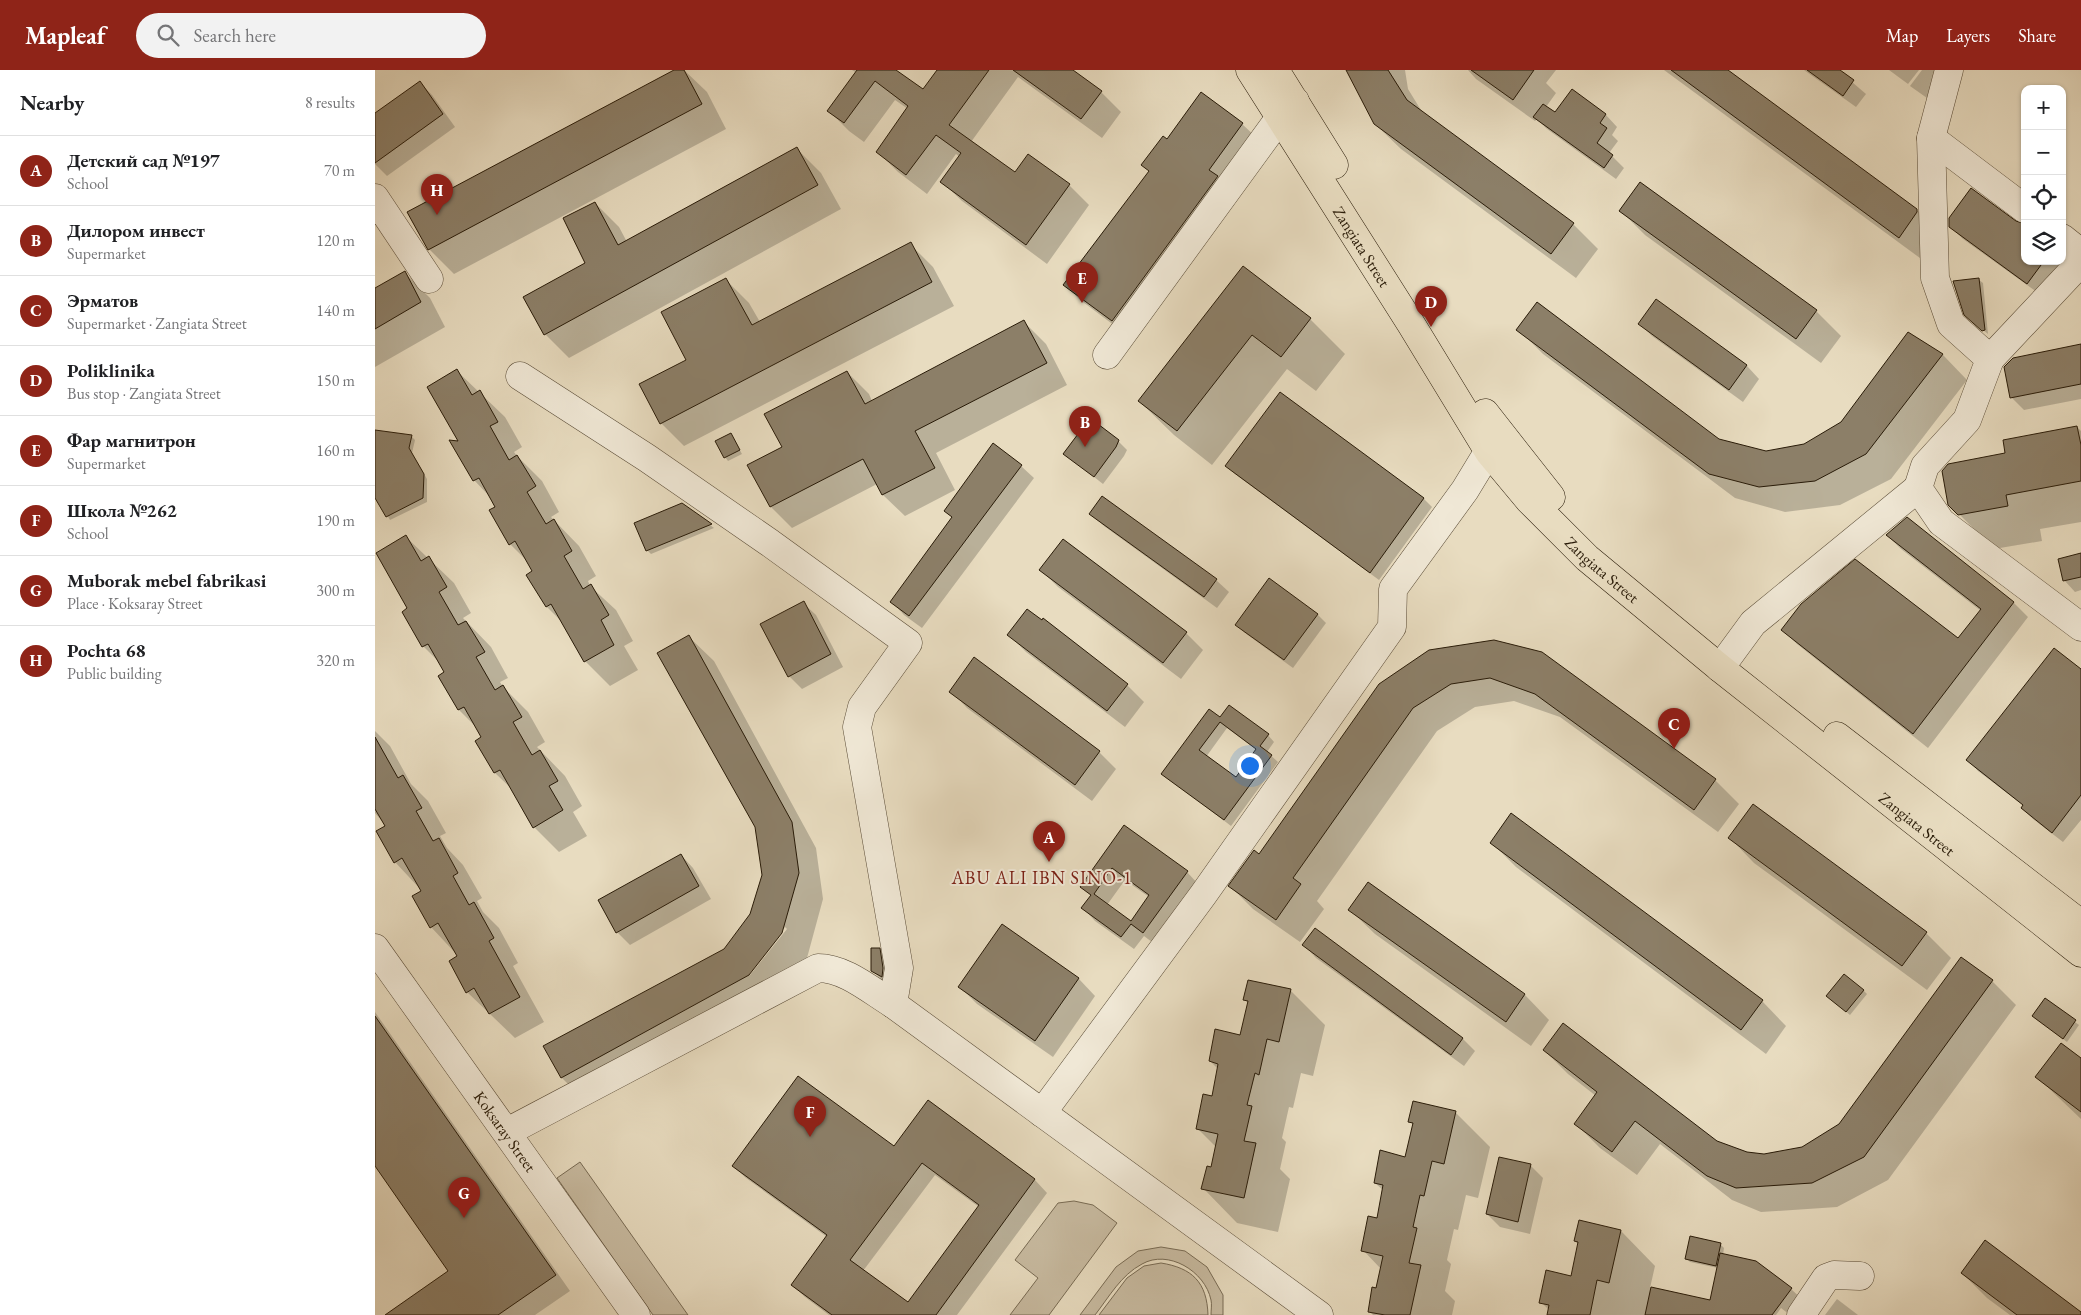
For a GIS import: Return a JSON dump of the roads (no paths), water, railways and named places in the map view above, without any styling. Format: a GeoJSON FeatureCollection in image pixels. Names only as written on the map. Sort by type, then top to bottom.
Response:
{"type":"FeatureCollection","features":[{"type":"Feature","properties":{"kind":"main road","name":"Zangiata Street"},"geometry":{"type":"LineString","coordinates":[[1250,70],[1288,108]]}},
{"type":"Feature","properties":{"kind":"main road","name":"Zangiata Street"},"geometry":{"type":"LineString","coordinates":[[1275,70],[1288,108],[1529,500],[1587,558],[2081,924]]}},
{"type":"Feature","properties":{"kind":"main road","name":"Zangiata Street"},"geometry":{"type":"LineString","coordinates":[[1726,661],[2081,953]]}},
{"type":"Feature","properties":{"kind":"street"},"geometry":{"type":"LineString","coordinates":[[1949,70],[1931,138],[1935,278],[1951,324],[1990,359]]}},
{"type":"Feature","properties":{"kind":"street"},"geometry":{"type":"LineString","coordinates":[[1107,355],[1288,108]]}},
{"type":"Feature","properties":{"kind":"street"},"geometry":{"type":"LineString","coordinates":[[1931,138],[2021,206]]}},
{"type":"Feature","properties":{"kind":"street"},"geometry":{"type":"LineString","coordinates":[[375,198],[429,279]]}},
{"type":"Feature","properties":{"kind":"street"},"geometry":{"type":"LineString","coordinates":[[2066,241],[2081,253]]}},
{"type":"Feature","properties":{"kind":"street"},"geometry":{"type":"LineString","coordinates":[[1726,661],[1753,622],[1919,488],[1925,466],[1967,420],[1990,359],[2081,262]]}},
{"type":"Feature","properties":{"kind":"street"},"geometry":{"type":"LineString","coordinates":[[520,376],[647,458],[770,543],[908,643],[862,707],[857,727],[899,968],[893,1004]]}},
{"type":"Feature","properties":{"kind":"street"},"geometry":{"type":"LineString","coordinates":[[1042,1113],[1203,895],[1392,627],[1393,588],[1494,443]]}},
{"type":"Feature","properties":{"kind":"street"},"geometry":{"type":"LineString","coordinates":[[1919,488],[1941,522],[2081,627]]}},
{"type":"Feature","properties":{"kind":"street","name":"Koksaray Street"},"geometry":{"type":"LineString","coordinates":[[375,948],[636,1315]]}},
{"type":"Feature","properties":{"kind":"street"},"geometry":{"type":"LineString","coordinates":[[507,1132],[817,968],[829,968],[845,975],[893,1004],[1042,1113],[1291,1307],[1319,1315]]}},
{"type":"Feature","properties":{"kind":"street"},"geometry":{"type":"LineString","coordinates":[[1801,1315],[1826,1278],[1834,1275],[1860,1276]]}},
{"type":"Feature","properties":{"kind":"place","name":"Pochta 68"},"geometry":{"type":"Point","coordinates":[437,215]}},
{"type":"Feature","properties":{"kind":"place","name":"Фар магнитрон"},"geometry":{"type":"Point","coordinates":[1082,303]}},
{"type":"Feature","properties":{"kind":"place","name":"Poliklinika"},"geometry":{"type":"Point","coordinates":[1431,327]}},
{"type":"Feature","properties":{"kind":"place","name":"Дилором инвест"},"geometry":{"type":"Point","coordinates":[1085,447]}},
{"type":"Feature","properties":{"kind":"place","name":"Эрматов"},"geometry":{"type":"Point","coordinates":[1674,749]}},
{"type":"Feature","properties":{"kind":"place","name":"Детский сад №197"},"geometry":{"type":"Point","coordinates":[1049,862]}},
{"type":"Feature","properties":{"kind":"place","name":"Школа №262"},"geometry":{"type":"Point","coordinates":[810,1137]}},
{"type":"Feature","properties":{"kind":"place","name":"Muborak mebel fabrikasi"},"geometry":{"type":"Point","coordinates":[464,1218]}},
{"type":"Feature","properties":{"kind":"district","name":"ABU ALI IBN SINO-1"},"geometry":{"type":"Point","coordinates":[1042,878]}}]}
